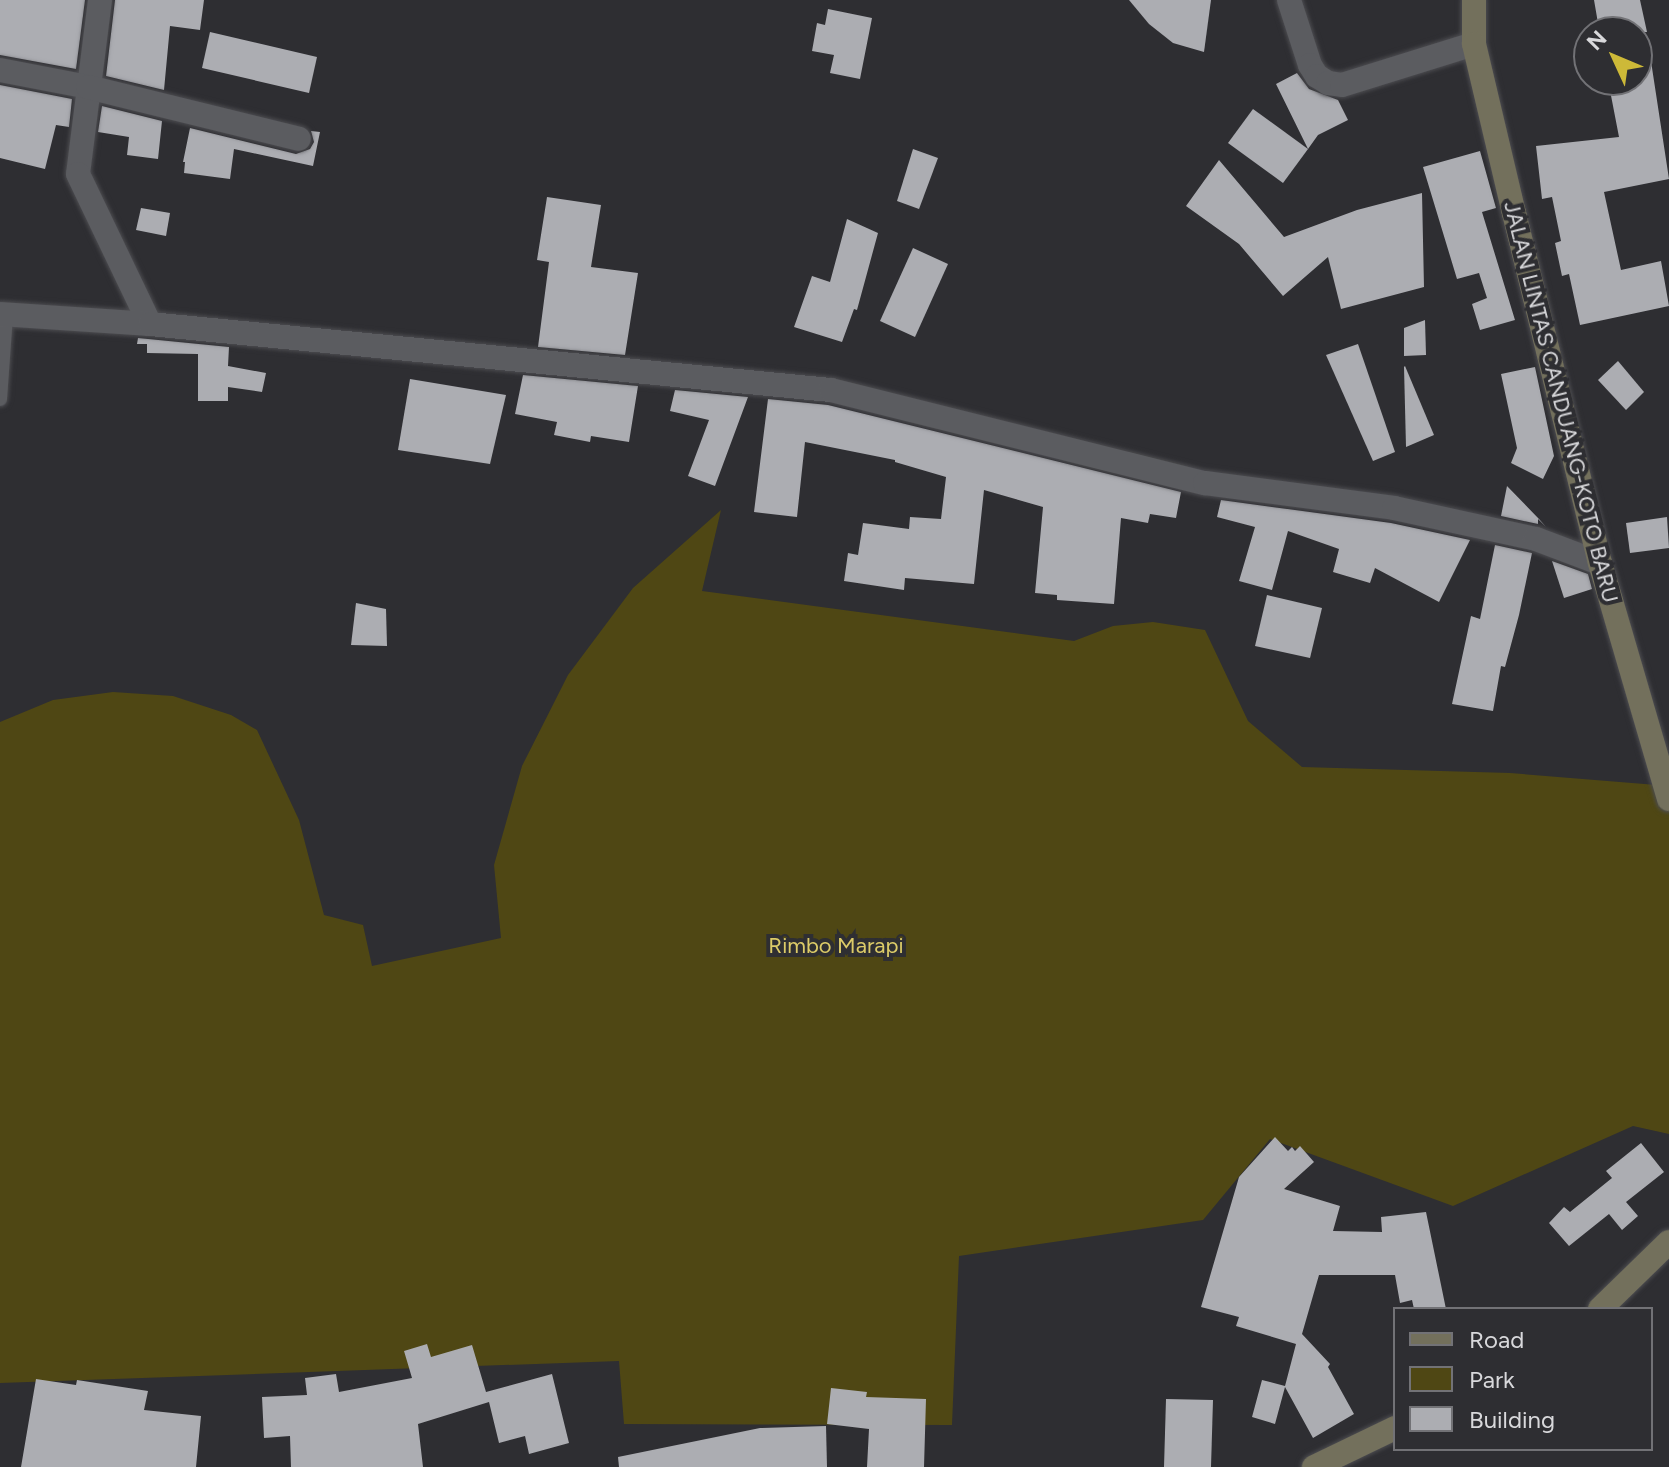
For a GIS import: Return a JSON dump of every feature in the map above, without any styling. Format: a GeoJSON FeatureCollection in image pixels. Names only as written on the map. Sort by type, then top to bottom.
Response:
{"type":"FeatureCollection","features":[{"type":"Feature","properties":{"kind":"main road","name":"JALAN LINTAS CANDUANG-KOTO BARU"},"geometry":{"type":"LineString","coordinates":[[1474,0],[1474,44],[1600,563],[1669,799]]}},
{"type":"Feature","properties":{"kind":"main road"},"geometry":{"type":"LineString","coordinates":[[1602,1307],[1669,1242]]}},
{"type":"Feature","properties":{"kind":"main road"},"geometry":{"type":"LineString","coordinates":[[1314,1467],[1393,1429]]}},
{"type":"Feature","properties":{"kind":"street"},"geometry":{"type":"LineString","coordinates":[[100,0],[78,174],[150,324]]}},
{"type":"Feature","properties":{"kind":"street"},"geometry":{"type":"LineString","coordinates":[[1289,0],[1310,65],[1317,76],[1328,83],[1342,85],[1474,44]]}},
{"type":"Feature","properties":{"kind":"street"},"geometry":{"type":"LineString","coordinates":[[0,70],[88,87],[299,139]]}},
{"type":"Feature","properties":{"kind":"street"},"geometry":{"type":"LineString","coordinates":[[3,314],[150,324],[831,390],[1205,483],[1394,508],[1536,539],[1600,563]]}},
{"type":"Feature","properties":{"kind":"lane"},"geometry":{"type":"LineString","coordinates":[[0,399],[3,314]]}},
{"type":"Feature","properties":{"kind":"green space","name":"Rimbo Marapi"},"geometry":{"type":"Polygon","coordinates":[[[721,510],[702,591],[1074,641],[1113,626],[1153,622],[1205,630],[1248,721],[1302,767],[1510,773],[1669,786],[1669,1134],[1633,1126],[1453,1206],[1270,1139],[1203,1220],[959,1256],[952,1425],[624,1424],[619,1361],[0,1383],[0,722],[53,700],[113,692],[173,696],[231,715],[257,730],[299,820],[324,915],[363,925],[372,966],[501,938],[494,865],[522,766],[568,675],[633,588],[721,510]]]}},
{"type":"Feature","properties":{"kind":"building"},"geometry":{"type":"Polygon","coordinates":[[[0,0],[85,0],[76,69],[0,55],[0,0]]]}},
{"type":"Feature","properties":{"kind":"building"},"geometry":{"type":"Polygon","coordinates":[[[115,0],[204,0],[200,30],[170,26],[164,90],[106,76],[115,0]]]}},
{"type":"Feature","properties":{"kind":"building"},"geometry":{"type":"Polygon","coordinates":[[[1129,0],[1211,0],[1204,52],[1173,43],[1149,24],[1129,0]]]}},
{"type":"Feature","properties":{"kind":"building"},"geometry":{"type":"Polygon","coordinates":[[[1594,0],[1640,0],[1644,16],[1597,16],[1594,0]]]}},
{"type":"Feature","properties":{"kind":"building"},"geometry":{"type":"Polygon","coordinates":[[[828,9],[872,18],[860,79],[830,73],[834,55],[812,51],[817,23],[825,25],[828,9]]]}},
{"type":"Feature","properties":{"kind":"building"},"geometry":{"type":"Polygon","coordinates":[[[210,32],[317,57],[309,93],[202,68],[210,32]]]}},
{"type":"Feature","properties":{"kind":"building"},"geometry":{"type":"Polygon","coordinates":[[[1297,73],[1309,89],[1338,100],[1348,120],[1318,135],[1308,149],[1276,84],[1297,73]]]}},
{"type":"Feature","properties":{"kind":"building"},"geometry":{"type":"Polygon","coordinates":[[[1653,74],[1669,179],[1604,192],[1621,270],[1661,261],[1669,306],[1580,325],[1569,274],[1562,276],[1555,243],[1561,241],[1552,197],[1542,199],[1536,146],[1619,137],[1611,96],[1653,96],[1653,74]]]}},
{"type":"Feature","properties":{"kind":"building"},"geometry":{"type":"Polygon","coordinates":[[[0,85],[72,99],[69,127],[56,125],[45,169],[0,158],[0,85]]]}},
{"type":"Feature","properties":{"kind":"building"},"geometry":{"type":"Polygon","coordinates":[[[102,106],[162,121],[158,159],[127,155],[129,137],[98,132],[102,106]]]}},
{"type":"Feature","properties":{"kind":"building"},"geometry":{"type":"Polygon","coordinates":[[[1253,109],[1308,149],[1283,183],[1228,143],[1253,109]]]}},
{"type":"Feature","properties":{"kind":"building"},"geometry":{"type":"Polygon","coordinates":[[[190,128],[296,154],[310,149],[314,142],[311,131],[320,132],[313,166],[234,149],[230,179],[184,173],[183,162],[190,128]]]}},
{"type":"Feature","properties":{"kind":"building"},"geometry":{"type":"Polygon","coordinates":[[[913,149],[938,158],[919,209],[897,201],[913,149]]]}},
{"type":"Feature","properties":{"kind":"building"},"geometry":{"type":"Polygon","coordinates":[[[1480,151],[1496,208],[1482,212],[1515,320],[1480,330],[1472,304],[1487,298],[1479,273],[1457,279],[1423,167],[1480,151]]]}},
{"type":"Feature","properties":{"kind":"building"},"geometry":{"type":"Polygon","coordinates":[[[1219,160],[1284,237],[1357,210],[1422,193],[1424,287],[1341,309],[1328,257],[1283,296],[1239,244],[1186,206],[1219,160]]]}},
{"type":"Feature","properties":{"kind":"building"},"geometry":{"type":"Polygon","coordinates":[[[547,197],[601,205],[591,267],[638,273],[625,355],[538,347],[549,262],[537,260],[547,197]]]}},
{"type":"Feature","properties":{"kind":"building"},"geometry":{"type":"Polygon","coordinates":[[[141,208],[170,213],[166,236],[136,230],[141,208]]]}},
{"type":"Feature","properties":{"kind":"building"},"geometry":{"type":"Polygon","coordinates":[[[847,219],[878,233],[857,310],[854,309],[842,342],[794,327],[812,276],[830,282],[847,219]]]}},
{"type":"Feature","properties":{"kind":"building"},"geometry":{"type":"Polygon","coordinates":[[[913,248],[948,264],[915,337],[880,321],[913,248]]]}},
{"type":"Feature","properties":{"kind":"building"},"geometry":{"type":"Polygon","coordinates":[[[1425,320],[1426,355],[1404,356],[1404,328],[1425,320]]]}},
{"type":"Feature","properties":{"kind":"building"},"geometry":{"type":"Polygon","coordinates":[[[138,338],[229,347],[228,366],[266,373],[262,392],[228,387],[228,401],[198,401],[198,354],[147,353],[147,344],[137,344],[138,338]]]}},
{"type":"Feature","properties":{"kind":"building"},"geometry":{"type":"Polygon","coordinates":[[[1358,344],[1395,452],[1373,461],[1326,355],[1358,344]]]}},
{"type":"Feature","properties":{"kind":"building"},"geometry":{"type":"Polygon","coordinates":[[[1618,361],[1644,392],[1626,410],[1598,380],[1618,361]]]}},
{"type":"Feature","properties":{"kind":"building"},"geometry":{"type":"Polygon","coordinates":[[[1404,367],[1434,435],[1406,447],[1404,367]]]}},
{"type":"Feature","properties":{"kind":"building"},"geometry":{"type":"Polygon","coordinates":[[[1535,367],[1554,456],[1543,479],[1511,463],[1517,448],[1501,374],[1535,367]]]}},
{"type":"Feature","properties":{"kind":"building"},"geometry":{"type":"Polygon","coordinates":[[[523,375],[638,386],[629,442],[591,436],[590,442],[554,435],[557,422],[515,414],[523,375]]]}},
{"type":"Feature","properties":{"kind":"building"},"geometry":{"type":"Polygon","coordinates":[[[410,379],[506,395],[490,464],[398,450],[410,379]]]}},
{"type":"Feature","properties":{"kind":"building"},"geometry":{"type":"Polygon","coordinates":[[[675,390],[748,397],[715,486],[688,476],[709,420],[670,411],[675,390]]]}},
{"type":"Feature","properties":{"kind":"building"},"geometry":{"type":"Polygon","coordinates":[[[768,399],[828,405],[1181,492],[1176,518],[1150,514],[1148,523],[1121,518],[1114,604],[1057,600],[1057,595],[1035,593],[1043,507],[984,490],[974,584],[905,578],[904,590],[844,581],[848,553],[858,555],[863,523],[909,529],[910,517],[941,519],[946,477],[895,460],[805,442],[797,517],[754,512],[768,399]]]}},
{"type":"Feature","properties":{"kind":"building"},"geometry":{"type":"Polygon","coordinates":[[[1507,486],[1546,527],[1538,519],[1538,524],[1501,516],[1507,486]]]}},
{"type":"Feature","properties":{"kind":"building"},"geometry":{"type":"Polygon","coordinates":[[[1221,500],[1391,523],[1470,540],[1439,602],[1375,568],[1370,583],[1333,572],[1339,549],[1288,531],[1272,590],[1239,581],[1255,527],[1217,517],[1221,500]]]}},
{"type":"Feature","properties":{"kind":"building"},"geometry":{"type":"Polygon","coordinates":[[[1667,517],[1669,548],[1630,553],[1626,523],[1667,517]]]}},
{"type":"Feature","properties":{"kind":"building"},"geometry":{"type":"Polygon","coordinates":[[[1495,545],[1532,553],[1505,667],[1501,666],[1493,711],[1452,704],[1471,616],[1480,619],[1495,545]]]}},
{"type":"Feature","properties":{"kind":"building"},"geometry":{"type":"Polygon","coordinates":[[[1552,561],[1588,574],[1592,589],[1564,598],[1552,561]]]}},
{"type":"Feature","properties":{"kind":"building"},"geometry":{"type":"Polygon","coordinates":[[[1267,595],[1322,608],[1310,658],[1255,646],[1267,595]]]}},
{"type":"Feature","properties":{"kind":"building"},"geometry":{"type":"Polygon","coordinates":[[[356,603],[386,609],[387,646],[351,645],[356,603]]]}},
{"type":"Feature","properties":{"kind":"building"},"geometry":{"type":"Polygon","coordinates":[[[1275,1137],[1288,1151],[1292,1147],[1295,1151],[1300,1146],[1314,1162],[1284,1189],[1340,1206],[1333,1231],[1382,1232],[1381,1217],[1426,1212],[1446,1307],[1414,1307],[1412,1300],[1400,1303],[1395,1275],[1319,1275],[1302,1334],[1330,1364],[1328,1367],[1354,1414],[1313,1438],[1285,1387],[1275,1424],[1252,1417],[1262,1380],[1285,1386],[1296,1344],[1236,1326],[1239,1317],[1201,1307],[1239,1177],[1275,1137]]]}},
{"type":"Feature","properties":{"kind":"building"},"geometry":{"type":"Polygon","coordinates":[[[1641,1143],[1664,1172],[1626,1202],[1638,1216],[1622,1230],[1609,1214],[1569,1246],[1549,1223],[1564,1207],[1570,1212],[1612,1178],[1606,1171],[1641,1143]]]}},
{"type":"Feature","properties":{"kind":"building"},"geometry":{"type":"Polygon","coordinates":[[[427,1344],[431,1357],[472,1345],[486,1392],[552,1374],[569,1443],[529,1454],[525,1436],[499,1443],[489,1402],[418,1424],[423,1467],[291,1467],[290,1436],[264,1438],[262,1397],[307,1395],[305,1378],[336,1374],[339,1392],[412,1378],[404,1351],[427,1344]]]}},
{"type":"Feature","properties":{"kind":"building"},"geometry":{"type":"Polygon","coordinates":[[[36,1379],[76,1385],[77,1380],[148,1391],[144,1410],[201,1416],[196,1467],[21,1467],[36,1379]]]}},
{"type":"Feature","properties":{"kind":"building"},"geometry":{"type":"Polygon","coordinates":[[[831,1388],[867,1392],[866,1397],[926,1399],[924,1467],[867,1467],[869,1429],[827,1424],[831,1388]]]}},
{"type":"Feature","properties":{"kind":"building"},"geometry":{"type":"Polygon","coordinates":[[[1166,1399],[1213,1400],[1211,1467],[1164,1467],[1166,1399]]]}},
{"type":"Feature","properties":{"kind":"building"},"geometry":{"type":"Polygon","coordinates":[[[826,1426],[827,1467],[619,1467],[618,1457],[760,1428],[826,1426]]]}}]}
